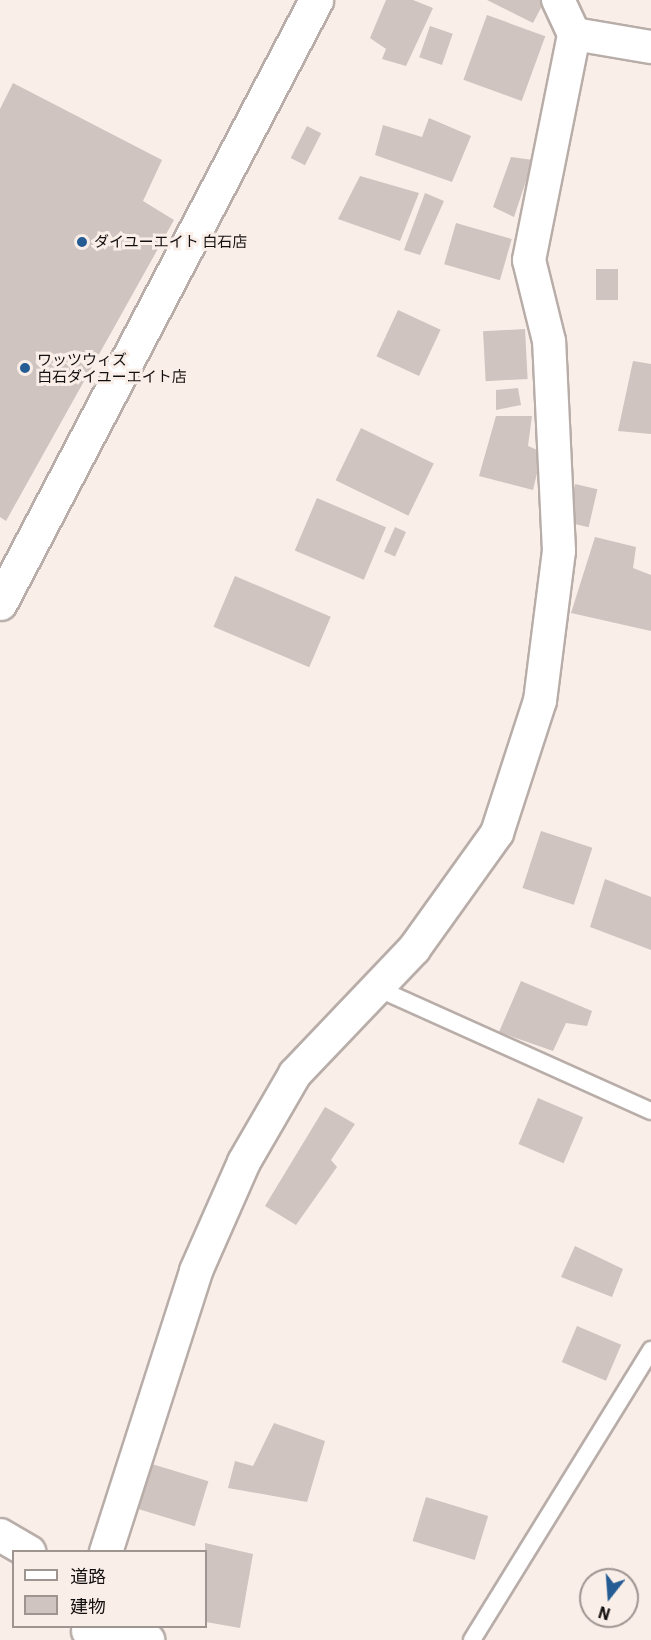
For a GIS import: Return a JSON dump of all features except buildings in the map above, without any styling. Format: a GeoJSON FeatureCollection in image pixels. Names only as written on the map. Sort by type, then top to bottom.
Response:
{"type":"FeatureCollection","features":[{"type":"Feature","properties":{"kind":"street"},"geometry":{"type":"LineString","coordinates":[[0,603],[315,0]]}},
{"type":"Feature","properties":{"kind":"street"},"geometry":{"type":"LineString","coordinates":[[106,1550],[196,1270],[244,1162],[295,1074],[414,949],[497,833],[540,701],[559,551],[549,341],[529,260],[574,34],[558,0]]}},
{"type":"Feature","properties":{"kind":"street"},"geometry":{"type":"LineString","coordinates":[[574,34],[651,48]]}},
{"type":"Feature","properties":{"kind":"street"},"geometry":{"type":"LineString","coordinates":[[0,1535],[27,1550]]}},
{"type":"Feature","properties":{"kind":"street"},"geometry":{"type":"LineString","coordinates":[[88,1632],[148,1640]]}},
{"type":"Feature","properties":{"kind":"lane"},"geometry":{"type":"LineString","coordinates":[[377,988],[651,1111]]}},
{"type":"Feature","properties":{"kind":"lane"},"geometry":{"type":"LineString","coordinates":[[472,1640],[651,1350]]}},
{"type":"Feature","properties":{"kind":"place","name":"ダイユーエイト 白石店"},"geometry":{"type":"Point","coordinates":[82,242]}},
{"type":"Feature","properties":{"kind":"place","name":"ワッツウィズ 白石ダイユーエイト店"},"geometry":{"type":"Point","coordinates":[25,368]}}]}
